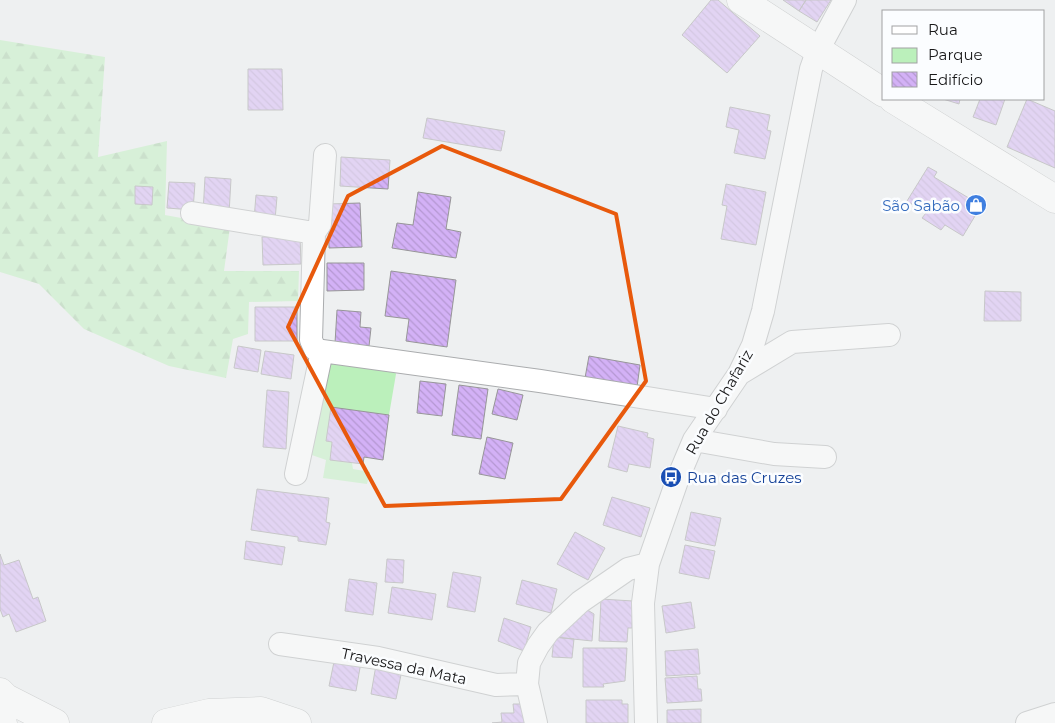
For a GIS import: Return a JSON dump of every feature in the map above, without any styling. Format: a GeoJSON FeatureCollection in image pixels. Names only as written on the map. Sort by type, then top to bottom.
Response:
{"type":"FeatureCollection","features":[{"type":"Feature","properties":{"kind":"main road"},"geometry":{"type":"LineString","coordinates":[[740,0],[817,52],[882,92]]}},
{"type":"Feature","properties":{"kind":"main road"},"geometry":{"type":"LineString","coordinates":[[895,100],[1055,199]]}},
{"type":"Feature","properties":{"kind":"main road"},"geometry":{"type":"LineString","coordinates":[[0,692],[6,698],[55,723]]}},
{"type":"Feature","properties":{"kind":"main road"},"geometry":{"type":"LineString","coordinates":[[166,723],[210,713],[261,711],[297,723]]}},
{"type":"Feature","properties":{"kind":"main road"},"geometry":{"type":"LineString","coordinates":[[0,719],[2,723]]}},
{"type":"Feature","properties":{"kind":"street","name":"Rua do Chafariz"},"geometry":{"type":"LineString","coordinates":[[646,723],[642,603],[648,564],[678,478],[694,440],[739,374],[753,345],[763,311],[811,69],[817,52],[845,0]]}},
{"type":"Feature","properties":{"kind":"street"},"geometry":{"type":"LineString","coordinates":[[325,155],[320,224],[314,233],[310,340],[315,349],[540,381],[716,409]]}},
{"type":"Feature","properties":{"kind":"street"},"geometry":{"type":"LineString","coordinates":[[192,213],[314,233]]}},
{"type":"Feature","properties":{"kind":"street"},"geometry":{"type":"LineString","coordinates":[[739,374],[792,342],[889,335]]}},
{"type":"Feature","properties":{"kind":"street"},"geometry":{"type":"LineString","coordinates":[[296,474],[322,351]]}},
{"type":"Feature","properties":{"kind":"street"},"geometry":{"type":"LineString","coordinates":[[694,440],[774,454],[825,457]]}},
{"type":"Feature","properties":{"kind":"street"},"geometry":{"type":"LineString","coordinates":[[536,723],[527,684],[529,663],[538,646],[563,616],[580,602],[628,569],[648,564]]}},
{"type":"Feature","properties":{"kind":"street","name":"Travessa da Mata"},"geometry":{"type":"LineString","coordinates":[[280,644],[378,658],[496,685],[527,684]]}},
{"type":"Feature","properties":{"kind":"street"},"geometry":{"type":"LineString","coordinates":[[1027,723],[1055,714]]}},
{"type":"Feature","properties":{"kind":"highlighted area"},"geometry":{"type":"Polygon","coordinates":[[[442,146],[616,214],[646,381],[561,499],[385,506],[288,327],[348,196],[442,146]]]}},
{"type":"Feature","properties":{"kind":"green space"},"geometry":{"type":"Polygon","coordinates":[[[0,40],[105,57],[98,157],[167,141],[165,215],[230,227],[224,271],[299,271],[298,301],[249,302],[248,334],[233,339],[226,378],[169,366],[84,329],[39,284],[0,272],[0,40]]]}},
{"type":"Feature","properties":{"kind":"green space"},"geometry":{"type":"Polygon","coordinates":[[[331,360],[393,368],[396,374],[389,415],[331,408],[326,441],[332,442],[330,460],[352,463],[353,469],[370,472],[367,484],[323,478],[326,460],[309,454],[331,360]]]}},
{"type":"Feature","properties":{"kind":"building"},"geometry":{"type":"Polygon","coordinates":[[[711,0],[718,0],[760,36],[727,73],[682,35],[711,0]]]}},
{"type":"Feature","properties":{"kind":"building"},"geometry":{"type":"Polygon","coordinates":[[[783,0],[806,0],[799,11],[783,0]]]}},
{"type":"Feature","properties":{"kind":"building"},"geometry":{"type":"Polygon","coordinates":[[[806,0],[831,0],[817,22],[799,11],[806,0]]]}},
{"type":"Feature","properties":{"kind":"building"},"geometry":{"type":"Polygon","coordinates":[[[248,69],[282,69],[283,110],[248,110],[248,69]]]}},
{"type":"Feature","properties":{"kind":"building"},"geometry":{"type":"Polygon","coordinates":[[[946,100],[960,100],[959,104],[946,100]]]}},
{"type":"Feature","properties":{"kind":"building"},"geometry":{"type":"Polygon","coordinates":[[[980,100],[1005,100],[996,125],[973,117],[980,100]]]}},
{"type":"Feature","properties":{"kind":"building"},"geometry":{"type":"Polygon","coordinates":[[[1027,100],[1055,111],[1055,168],[1007,147],[1027,100]]]}},
{"type":"Feature","properties":{"kind":"building"},"geometry":{"type":"Polygon","coordinates":[[[730,107],[770,115],[767,130],[771,131],[765,159],[734,153],[739,130],[726,127],[730,107]]]}},
{"type":"Feature","properties":{"kind":"building"},"geometry":{"type":"Polygon","coordinates":[[[427,118],[505,131],[501,151],[423,138],[427,118]]]}},
{"type":"Feature","properties":{"kind":"building"},"geometry":{"type":"Polygon","coordinates":[[[341,157],[390,160],[388,189],[340,186],[341,157]]]}},
{"type":"Feature","properties":{"kind":"building"},"geometry":{"type":"Polygon","coordinates":[[[928,167],[937,172],[934,177],[972,200],[975,196],[984,201],[963,236],[945,225],[941,230],[922,218],[926,213],[907,201],[928,167]]]}},
{"type":"Feature","properties":{"kind":"building"},"geometry":{"type":"Polygon","coordinates":[[[205,177],[231,179],[229,214],[203,213],[205,177]]]}},
{"type":"Feature","properties":{"kind":"building"},"geometry":{"type":"Polygon","coordinates":[[[169,182],[195,183],[193,210],[167,208],[169,182]]]}},
{"type":"Feature","properties":{"kind":"building"},"geometry":{"type":"Polygon","coordinates":[[[726,184],[766,192],[756,245],[721,239],[727,206],[722,205],[726,184]]]}},
{"type":"Feature","properties":{"kind":"building"},"geometry":{"type":"Polygon","coordinates":[[[135,186],[153,187],[152,205],[135,204],[135,186]]]}},
{"type":"Feature","properties":{"kind":"building"},"geometry":{"type":"Polygon","coordinates":[[[418,192],[451,197],[446,229],[461,232],[456,258],[392,248],[397,223],[413,225],[418,192]]]}},
{"type":"Feature","properties":{"kind":"building"},"geometry":{"type":"Polygon","coordinates":[[[256,195],[277,197],[275,220],[254,219],[256,195]]]}},
{"type":"Feature","properties":{"kind":"building"},"geometry":{"type":"Polygon","coordinates":[[[360,203],[362,247],[329,248],[328,204],[360,203]]]}},
{"type":"Feature","properties":{"kind":"building"},"geometry":{"type":"Polygon","coordinates":[[[300,236],[301,264],[263,265],[262,237],[300,236]]]}},
{"type":"Feature","properties":{"kind":"building"},"geometry":{"type":"Polygon","coordinates":[[[327,263],[364,263],[364,290],[327,291],[327,263]]]}},
{"type":"Feature","properties":{"kind":"building"},"geometry":{"type":"Polygon","coordinates":[[[391,271],[456,280],[447,347],[406,341],[409,319],[385,316],[391,271]]]}},
{"type":"Feature","properties":{"kind":"building"},"geometry":{"type":"Polygon","coordinates":[[[985,291],[1021,292],[1021,321],[984,321],[985,291]]]}},
{"type":"Feature","properties":{"kind":"building"},"geometry":{"type":"Polygon","coordinates":[[[255,307],[297,307],[297,341],[255,341],[255,307]]]}},
{"type":"Feature","properties":{"kind":"building"},"geometry":{"type":"Polygon","coordinates":[[[337,310],[361,312],[360,327],[371,328],[369,346],[335,343],[337,310]]]}},
{"type":"Feature","properties":{"kind":"building"},"geometry":{"type":"Polygon","coordinates":[[[238,346],[261,350],[258,372],[234,368],[238,346]]]}},
{"type":"Feature","properties":{"kind":"building"},"geometry":{"type":"Polygon","coordinates":[[[265,351],[294,355],[291,379],[261,374],[265,351]]]}},
{"type":"Feature","properties":{"kind":"building"},"geometry":{"type":"Polygon","coordinates":[[[589,356],[640,365],[637,387],[585,378],[589,356]]]}},
{"type":"Feature","properties":{"kind":"building"},"geometry":{"type":"Polygon","coordinates":[[[420,381],[446,384],[442,416],[417,413],[420,381]]]}},
{"type":"Feature","properties":{"kind":"building"},"geometry":{"type":"Polygon","coordinates":[[[459,385],[488,389],[481,439],[452,435],[459,385]]]}},
{"type":"Feature","properties":{"kind":"building"},"geometry":{"type":"Polygon","coordinates":[[[498,389],[523,395],[517,420],[492,414],[498,389]]]}},
{"type":"Feature","properties":{"kind":"building"},"geometry":{"type":"Polygon","coordinates":[[[267,390],[289,392],[286,449],[263,447],[267,390]]]}},
{"type":"Feature","properties":{"kind":"building"},"geometry":{"type":"Polygon","coordinates":[[[331,407],[389,415],[383,460],[364,457],[363,464],[330,460],[332,442],[326,441],[331,407]]]}},
{"type":"Feature","properties":{"kind":"building"},"geometry":{"type":"Polygon","coordinates":[[[618,426],[648,433],[647,437],[654,439],[650,468],[629,464],[627,472],[608,467],[618,426]]]}},
{"type":"Feature","properties":{"kind":"building"},"geometry":{"type":"Polygon","coordinates":[[[487,437],[513,443],[505,479],[479,474],[487,437]]]}},
{"type":"Feature","properties":{"kind":"building"},"geometry":{"type":"Polygon","coordinates":[[[257,489],[329,498],[326,522],[330,523],[326,545],[298,541],[298,537],[251,530],[257,489]]]}},
{"type":"Feature","properties":{"kind":"building"},"geometry":{"type":"Polygon","coordinates":[[[612,497],[650,508],[641,537],[603,525],[612,497]]]}},
{"type":"Feature","properties":{"kind":"building"},"geometry":{"type":"Polygon","coordinates":[[[691,512],[721,518],[715,546],[685,540],[691,512]]]}},
{"type":"Feature","properties":{"kind":"building"},"geometry":{"type":"Polygon","coordinates":[[[575,532],[605,548],[588,580],[557,564],[575,532]]]}},
{"type":"Feature","properties":{"kind":"building"},"geometry":{"type":"Polygon","coordinates":[[[246,541],[285,547],[282,565],[244,559],[246,541]]]}},
{"type":"Feature","properties":{"kind":"building"},"geometry":{"type":"Polygon","coordinates":[[[685,545],[715,551],[709,579],[679,573],[685,545]]]}},
{"type":"Feature","properties":{"kind":"building"},"geometry":{"type":"Polygon","coordinates":[[[0,554],[4,565],[19,560],[33,599],[38,597],[46,621],[16,632],[9,614],[3,617],[0,609],[0,554]]]}},
{"type":"Feature","properties":{"kind":"building"},"geometry":{"type":"Polygon","coordinates":[[[387,559],[404,560],[403,583],[385,582],[387,559]]]}},
{"type":"Feature","properties":{"kind":"building"},"geometry":{"type":"Polygon","coordinates":[[[453,572],[481,577],[475,612],[447,607],[453,572]]]}},
{"type":"Feature","properties":{"kind":"building"},"geometry":{"type":"Polygon","coordinates":[[[349,579],[377,583],[373,615],[345,611],[349,579]]]}},
{"type":"Feature","properties":{"kind":"building"},"geometry":{"type":"Polygon","coordinates":[[[522,580],[557,589],[551,613],[516,604],[522,580]]]}},
{"type":"Feature","properties":{"kind":"building"},"geometry":{"type":"Polygon","coordinates":[[[392,587],[436,594],[432,620],[388,613],[392,587]]]}},
{"type":"Feature","properties":{"kind":"building"},"geometry":{"type":"Polygon","coordinates":[[[601,599],[633,601],[632,628],[628,628],[627,642],[599,641],[601,599]]]}},
{"type":"Feature","properties":{"kind":"building"},"geometry":{"type":"Polygon","coordinates":[[[691,602],[695,628],[666,633],[662,606],[691,602]]]}},
{"type":"Feature","properties":{"kind":"building"},"geometry":{"type":"Polygon","coordinates":[[[581,606],[594,614],[592,641],[554,637],[581,606]]]}},
{"type":"Feature","properties":{"kind":"building"},"geometry":{"type":"Polygon","coordinates":[[[504,618],[531,627],[524,651],[498,641],[504,618]]]}},
{"type":"Feature","properties":{"kind":"building"},"geometry":{"type":"Polygon","coordinates":[[[554,637],[574,639],[572,658],[552,657],[554,637]]]}},
{"type":"Feature","properties":{"kind":"building"},"geometry":{"type":"Polygon","coordinates":[[[583,648],[627,648],[625,681],[603,684],[604,687],[583,687],[583,648]]]}},
{"type":"Feature","properties":{"kind":"building"},"geometry":{"type":"Polygon","coordinates":[[[698,649],[700,674],[666,676],[665,651],[698,649]]]}},
{"type":"Feature","properties":{"kind":"building"},"geometry":{"type":"Polygon","coordinates":[[[335,657],[361,662],[356,691],[329,686],[335,657]]]}},
{"type":"Feature","properties":{"kind":"building"},"geometry":{"type":"Polygon","coordinates":[[[376,665],[402,670],[396,699],[371,694],[376,665]]]}},
{"type":"Feature","properties":{"kind":"building"},"geometry":{"type":"Polygon","coordinates":[[[697,676],[698,689],[701,689],[702,701],[667,703],[665,678],[697,676]]]}},
{"type":"Feature","properties":{"kind":"building"},"geometry":{"type":"Polygon","coordinates":[[[586,700],[622,700],[622,704],[628,704],[628,723],[586,723],[586,700]]]}},
{"type":"Feature","properties":{"kind":"building"},"geometry":{"type":"Polygon","coordinates":[[[513,704],[526,704],[531,723],[492,723],[502,722],[501,713],[514,713],[513,704]]]}},
{"type":"Feature","properties":{"kind":"building"},"geometry":{"type":"Polygon","coordinates":[[[701,709],[701,723],[667,723],[667,710],[701,709]]]}},
{"type":"Feature","properties":{"kind":"place","name":"São Sabão"},"geometry":{"type":"Point","coordinates":[976,205]}},
{"type":"Feature","properties":{"kind":"place","name":"Rua das Cruzes"},"geometry":{"type":"Point","coordinates":[671,477]}}]}
